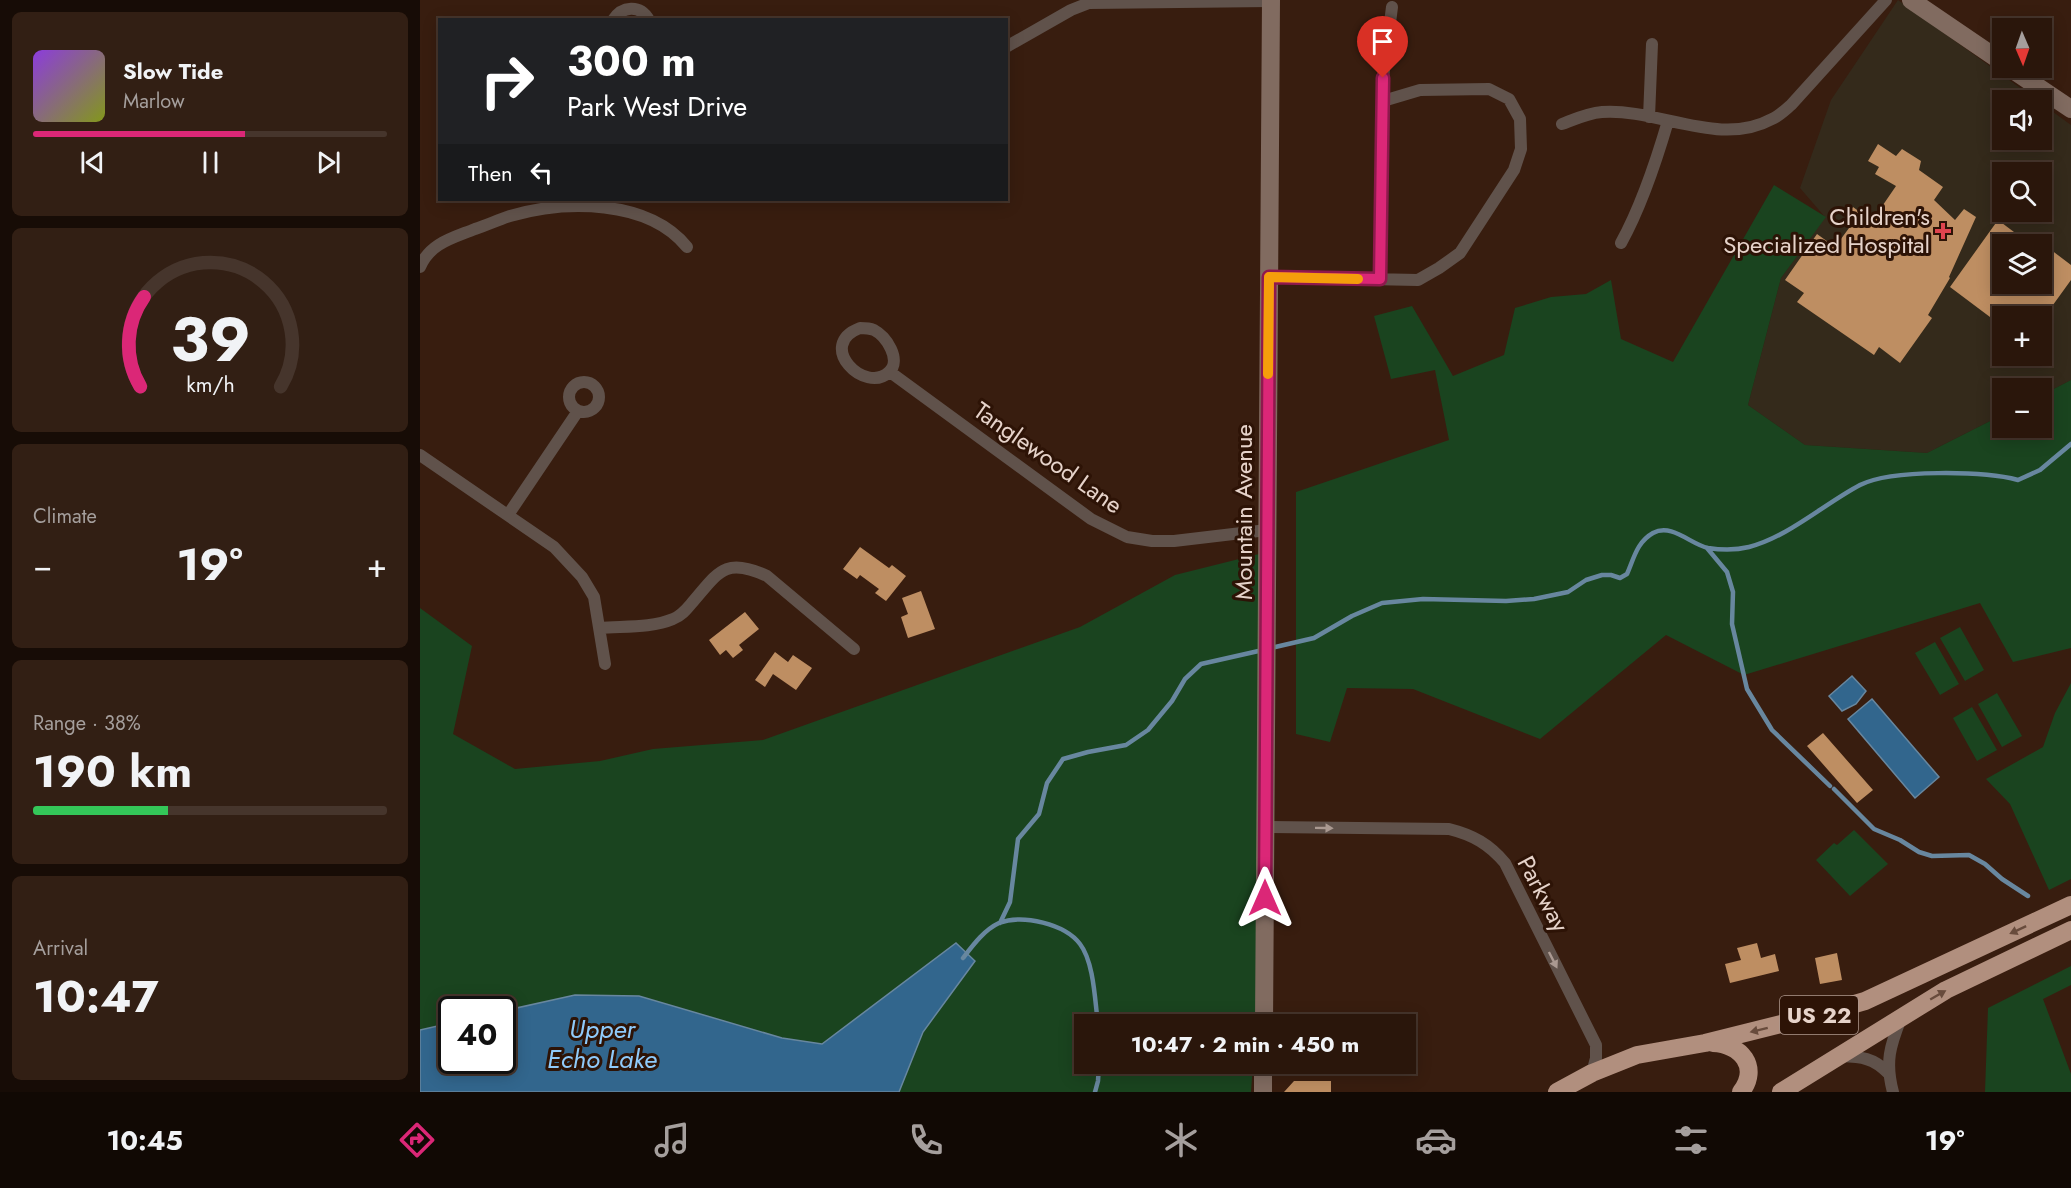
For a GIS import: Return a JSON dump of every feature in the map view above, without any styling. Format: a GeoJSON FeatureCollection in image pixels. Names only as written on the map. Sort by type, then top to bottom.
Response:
{"type":"FeatureCollection","features":[{"type":"Feature","properties":{"kind":"highway","name":"US 22"},"geometry":{"type":"LineString","coordinates":[[1557,1092],[1592,1073],[1637,1055],[1705,1042],[1866,1001],[2071,905]]}},
{"type":"Feature","properties":{"kind":"highway","name":"US 22"},"geometry":{"type":"LineString","coordinates":[[1781,1092],[1946,990],[2071,930]]}},
{"type":"Feature","properties":{"kind":"highway"},"geometry":{"type":"LineString","coordinates":[[1705,1042],[1731,1045],[1743,1056],[1748,1078],[1741,1092]]}},
{"type":"Feature","properties":{"kind":"street"},"geometry":{"type":"LineString","coordinates":[[1008,46],[1071,10],[1089,3],[1271,0]]}},
{"type":"Feature","properties":{"kind":"street","name":"Mountain Avenue"},"geometry":{"type":"LineString","coordinates":[[1264,1014],[1271,0]]}},
{"type":"Feature","properties":{"kind":"street"},"geometry":{"type":"LineString","coordinates":[[1562,124],[1601,112],[1622,112],[1717,128],[1736,129],[1755,126],[1773,119],[1791,105],[1886,0]]}},
{"type":"Feature","properties":{"kind":"street"},"geometry":{"type":"LineString","coordinates":[[1911,0],[1992,55]]}},
{"type":"Feature","properties":{"kind":"street"},"geometry":{"type":"LineString","coordinates":[[614,18],[629,4],[642,11],[647,18]]}},
{"type":"Feature","properties":{"kind":"street"},"geometry":{"type":"LineString","coordinates":[[1380,279],[1383,78],[1392,7]]}},
{"type":"Feature","properties":{"kind":"street"},"geometry":{"type":"LineString","coordinates":[[1649,117],[1652,44]]}},
{"type":"Feature","properties":{"kind":"street"},"geometry":{"type":"LineString","coordinates":[[2025,78],[2071,109]]}},
{"type":"Feature","properties":{"kind":"street"},"geometry":{"type":"LineString","coordinates":[[1269,277],[1418,280],[1460,253],[1514,170],[1521,149],[1520,119],[1509,99],[1489,88],[1420,90],[1383,100]]}},
{"type":"Feature","properties":{"kind":"street"},"geometry":{"type":"LineString","coordinates":[[1621,243],[1661,147],[1668,121]]}},
{"type":"Feature","properties":{"kind":"street"},"geometry":{"type":"LineString","coordinates":[[420,267],[424,258],[438,245],[510,216],[564,208],[621,209],[657,221],[679,237],[687,247]]}},
{"type":"Feature","properties":{"kind":"street"},"geometry":{"type":"LineString","coordinates":[[867,328],[874,330],[884,338],[893,356],[890,372],[876,377],[851,369],[843,356],[844,341],[848,335],[853,331],[867,328]]}},
{"type":"Feature","properties":{"kind":"street","name":"Tanglewood Lane"},"geometry":{"type":"LineString","coordinates":[[890,372],[1091,519],[1127,537],[1174,541],[1267,530]]}},
{"type":"Feature","properties":{"kind":"street"},"geometry":{"type":"LineString","coordinates":[[508,515],[578,411]]}},
{"type":"Feature","properties":{"kind":"street"},"geometry":{"type":"LineString","coordinates":[[420,455],[554,547],[582,577],[594,597],[605,664]]}},
{"type":"Feature","properties":{"kind":"street"},"geometry":{"type":"LineString","coordinates":[[600,628],[663,623],[677,618],[719,572],[725,568],[751,568],[767,576],[854,649]]}},
{"type":"Feature","properties":{"kind":"street","name":"Parkway"},"geometry":{"type":"LineString","coordinates":[[1265,827],[1449,829],[1465,833],[1494,850],[1505,863],[1596,1045],[1596,1058],[1592,1073]]}},
{"type":"Feature","properties":{"kind":"street"},"geometry":{"type":"LineString","coordinates":[[1893,1092],[1888,1073],[1892,1041],[1901,1017]]}},
{"type":"Feature","properties":{"kind":"street"},"geometry":{"type":"LineString","coordinates":[[1838,1056],[1866,1057],[1881,1065],[1888,1073]]}},
{"type":"Feature","properties":{"kind":"street"},"geometry":{"type":"LineString","coordinates":[[1263,1074],[1263,1092]]}},
{"type":"Feature","properties":{"kind":"shaded area","name":"Children's Specialized Hospital"},"geometry":{"type":"Polygon","coordinates":[[[1898,0],[1992,68],[1992,78],[2006,78],[2023,90],[1992,90],[1992,150],[2052,150],[2052,111],[2071,125],[2071,380],[2052,390],[2052,378],[1992,378],[1992,420],[1927,453],[1805,445],[1748,405],[1781,278],[1825,217],[1800,188],[1831,100],[1898,0]]]}},
{"type":"Feature","properties":{"kind":"green space"},"geometry":{"type":"Polygon","coordinates":[[[1774,185],[1826,217],[1781,278],[1748,405],[1805,445],[1927,453],[1992,420],[1992,438],[2052,438],[2052,390],[2071,380],[2071,648],[2013,662],[1980,603],[1744,675],[1666,635],[1540,739],[1413,689],[1347,688],[1330,742],[1296,734],[1296,492],[1449,440],[1435,370],[1391,379],[1374,316],[1412,306],[1453,376],[1504,355],[1515,308],[1551,297],[1586,294],[1611,280],[1621,339],[1673,362],[1774,185]]]}},
{"type":"Feature","properties":{"kind":"green space"},"geometry":{"type":"Polygon","coordinates":[[[1267,552],[1265,827],[1256,1014],[1074,1014],[1074,1074],[1252,1074],[1251,1092],[420,1092],[420,608],[472,646],[453,734],[515,769],[600,761],[653,749],[763,740],[1080,627],[1175,575],[1267,552]]]}},
{"type":"Feature","properties":{"kind":"green space"},"geometry":{"type":"Polygon","coordinates":[[[1960,627],[1984,670],[1965,681],[1940,638],[1960,627]]]}},
{"type":"Feature","properties":{"kind":"green space"},"geometry":{"type":"Polygon","coordinates":[[[1935,642],[1959,684],[1940,695],[1915,653],[1935,642]]]}},
{"type":"Feature","properties":{"kind":"green space"},"geometry":{"type":"Polygon","coordinates":[[[2071,683],[2071,879],[2049,890],[2010,804],[1986,779],[2043,747],[2055,713],[2071,683]]]}},
{"type":"Feature","properties":{"kind":"green space"},"geometry":{"type":"Polygon","coordinates":[[[1997,693],[2022,736],[2002,747],[1978,704],[1997,693]]]}},
{"type":"Feature","properties":{"kind":"green space"},"geometry":{"type":"Polygon","coordinates":[[[1972,707],[1997,750],[1977,761],[1953,718],[1972,707]]]}},
{"type":"Feature","properties":{"kind":"green space"},"geometry":{"type":"Polygon","coordinates":[[[1854,830],[1888,864],[1850,896],[1816,860],[1834,843],[1837,845],[1854,830]]]}},
{"type":"Feature","properties":{"kind":"green space"},"geometry":{"type":"Polygon","coordinates":[[[2071,966],[2071,985],[2043,999],[2071,1074],[2071,1092],[1985,1092],[1988,1008],[2071,966]]]}},
{"type":"Feature","properties":{"kind":"water"},"geometry":{"type":"Polygon","coordinates":[[[1852,676],[1866,691],[1856,704],[1842,711],[1829,696],[1852,676]]]}},
{"type":"Feature","properties":{"kind":"water"},"geometry":{"type":"Polygon","coordinates":[[[1872,699],[1939,777],[1915,798],[1848,719],[1872,699]]]}},
{"type":"Feature","properties":{"kind":"water","name":"Upper Echo Lake"},"geometry":{"type":"Polygon","coordinates":[[[956,943],[975,961],[923,1032],[899,1092],[420,1092],[420,1030],[438,1026],[438,1074],[516,1074],[516,1008],[575,995],[639,996],[782,1038],[822,1044],[956,943]]]}},
{"type":"Feature","properties":{"kind":"building"},"geometry":{"type":"Polygon","coordinates":[[[1878,144],[1896,156],[1902,149],[1921,161],[1919,170],[1943,187],[1934,200],[1955,220],[1964,209],[1976,217],[1950,278],[1928,315],[1932,318],[1900,363],[1879,347],[1874,355],[1797,302],[1804,293],[1785,280],[1817,234],[1835,247],[1852,224],[1844,219],[1853,207],[1872,221],[1896,186],[1875,174],[1879,167],[1868,161],[1878,144]]]}},
{"type":"Feature","properties":{"kind":"building"},"geometry":{"type":"Polygon","coordinates":[[[1997,222],[2001,222],[2017,234],[1992,234],[1992,294],[2052,294],[2052,251],[2071,265],[2071,280],[2052,306],[1992,306],[1992,318],[1950,287],[1997,222]]]}},
{"type":"Feature","properties":{"kind":"building"},"geometry":{"type":"Polygon","coordinates":[[[860,547],[889,568],[892,565],[906,576],[886,601],[875,593],[879,589],[860,575],[857,579],[843,569],[860,547]]]}},
{"type":"Feature","properties":{"kind":"building"},"geometry":{"type":"Polygon","coordinates":[[[921,591],[935,629],[908,638],[901,617],[908,614],[902,598],[921,591]]]}},
{"type":"Feature","properties":{"kind":"building"},"geometry":{"type":"Polygon","coordinates":[[[745,612],[759,629],[739,645],[743,650],[733,658],[726,650],[720,655],[709,640],[745,612]]]}},
{"type":"Feature","properties":{"kind":"building"},"geometry":{"type":"Polygon","coordinates":[[[775,652],[788,662],[793,655],[812,668],[796,690],[773,674],[765,687],[755,680],[775,652]]]}},
{"type":"Feature","properties":{"kind":"building"},"geometry":{"type":"Polygon","coordinates":[[[1823,733],[1873,790],[1857,803],[1807,746],[1823,733]]]}},
{"type":"Feature","properties":{"kind":"building"},"geometry":{"type":"Polygon","coordinates":[[[1757,943],[1761,958],[1775,954],[1779,971],[1730,983],[1725,964],[1741,960],[1737,948],[1757,943]]]}},
{"type":"Feature","properties":{"kind":"building"},"geometry":{"type":"Polygon","coordinates":[[[1837,953],[1842,980],[1820,984],[1815,958],[1837,953]]]}},
{"type":"Feature","properties":{"kind":"building"},"geometry":{"type":"Polygon","coordinates":[[[1294,1081],[1331,1081],[1331,1092],[1284,1092],[1294,1081]]]}},
{"type":"Feature","properties":{"kind":"waterway"},"geometry":{"type":"LineString","coordinates":[[1271,648],[1314,638],[1352,616],[1382,603],[1423,599],[1506,601],[1534,599],[1568,592],[1586,580],[1602,575],[1620,578],[1627,574],[1643,541],[1653,533],[1660,531],[1674,532],[1708,548],[1749,547],[1778,536],[1846,493],[1875,480],[1893,476],[1938,473],[1962,473],[2018,480],[2040,470],[2071,444]]}},
{"type":"Feature","properties":{"kind":"waterway"},"geometry":{"type":"LineString","coordinates":[[1707,548],[1727,572],[1733,592],[1732,624],[1747,689],[1772,730],[1830,786]]}},
{"type":"Feature","properties":{"kind":"waterway"},"geometry":{"type":"LineString","coordinates":[[1000,923],[1010,902],[1018,839],[1039,814],[1047,783],[1063,759],[1126,745],[1148,730],[1172,701],[1185,679],[1201,664],[1263,650]]}},
{"type":"Feature","properties":{"kind":"waterway"},"geometry":{"type":"LineString","coordinates":[[1834,789],[1874,829],[1900,840],[1919,852],[1932,856],[1969,855],[2028,896]]}},
{"type":"Feature","properties":{"kind":"waterway"},"geometry":{"type":"LineString","coordinates":[[963,958],[984,934],[999,923],[1009,920],[1031,920],[1054,926],[1073,937],[1085,952],[1093,983],[1097,1014]]}},
{"type":"Feature","properties":{"kind":"waterway"},"geometry":{"type":"LineString","coordinates":[[1095,1092],[1098,1074]]}},
{"type":"Feature","properties":{"kind":"slow traffic"},"geometry":{"type":"LineString","coordinates":[[1268,374],[1269,277],[1358,279]]}},
{"type":"Feature","properties":{"kind":"place","name":"Children's Specialized Hospital"},"geometry":{"type":"Point","coordinates":[1943,231]}},
{"type":"Feature","properties":{"kind":"route"},"geometry":{"type":"LineString","coordinates":[[1265,898],[1269,277],[1380,279],[1383,78]]}}]}
